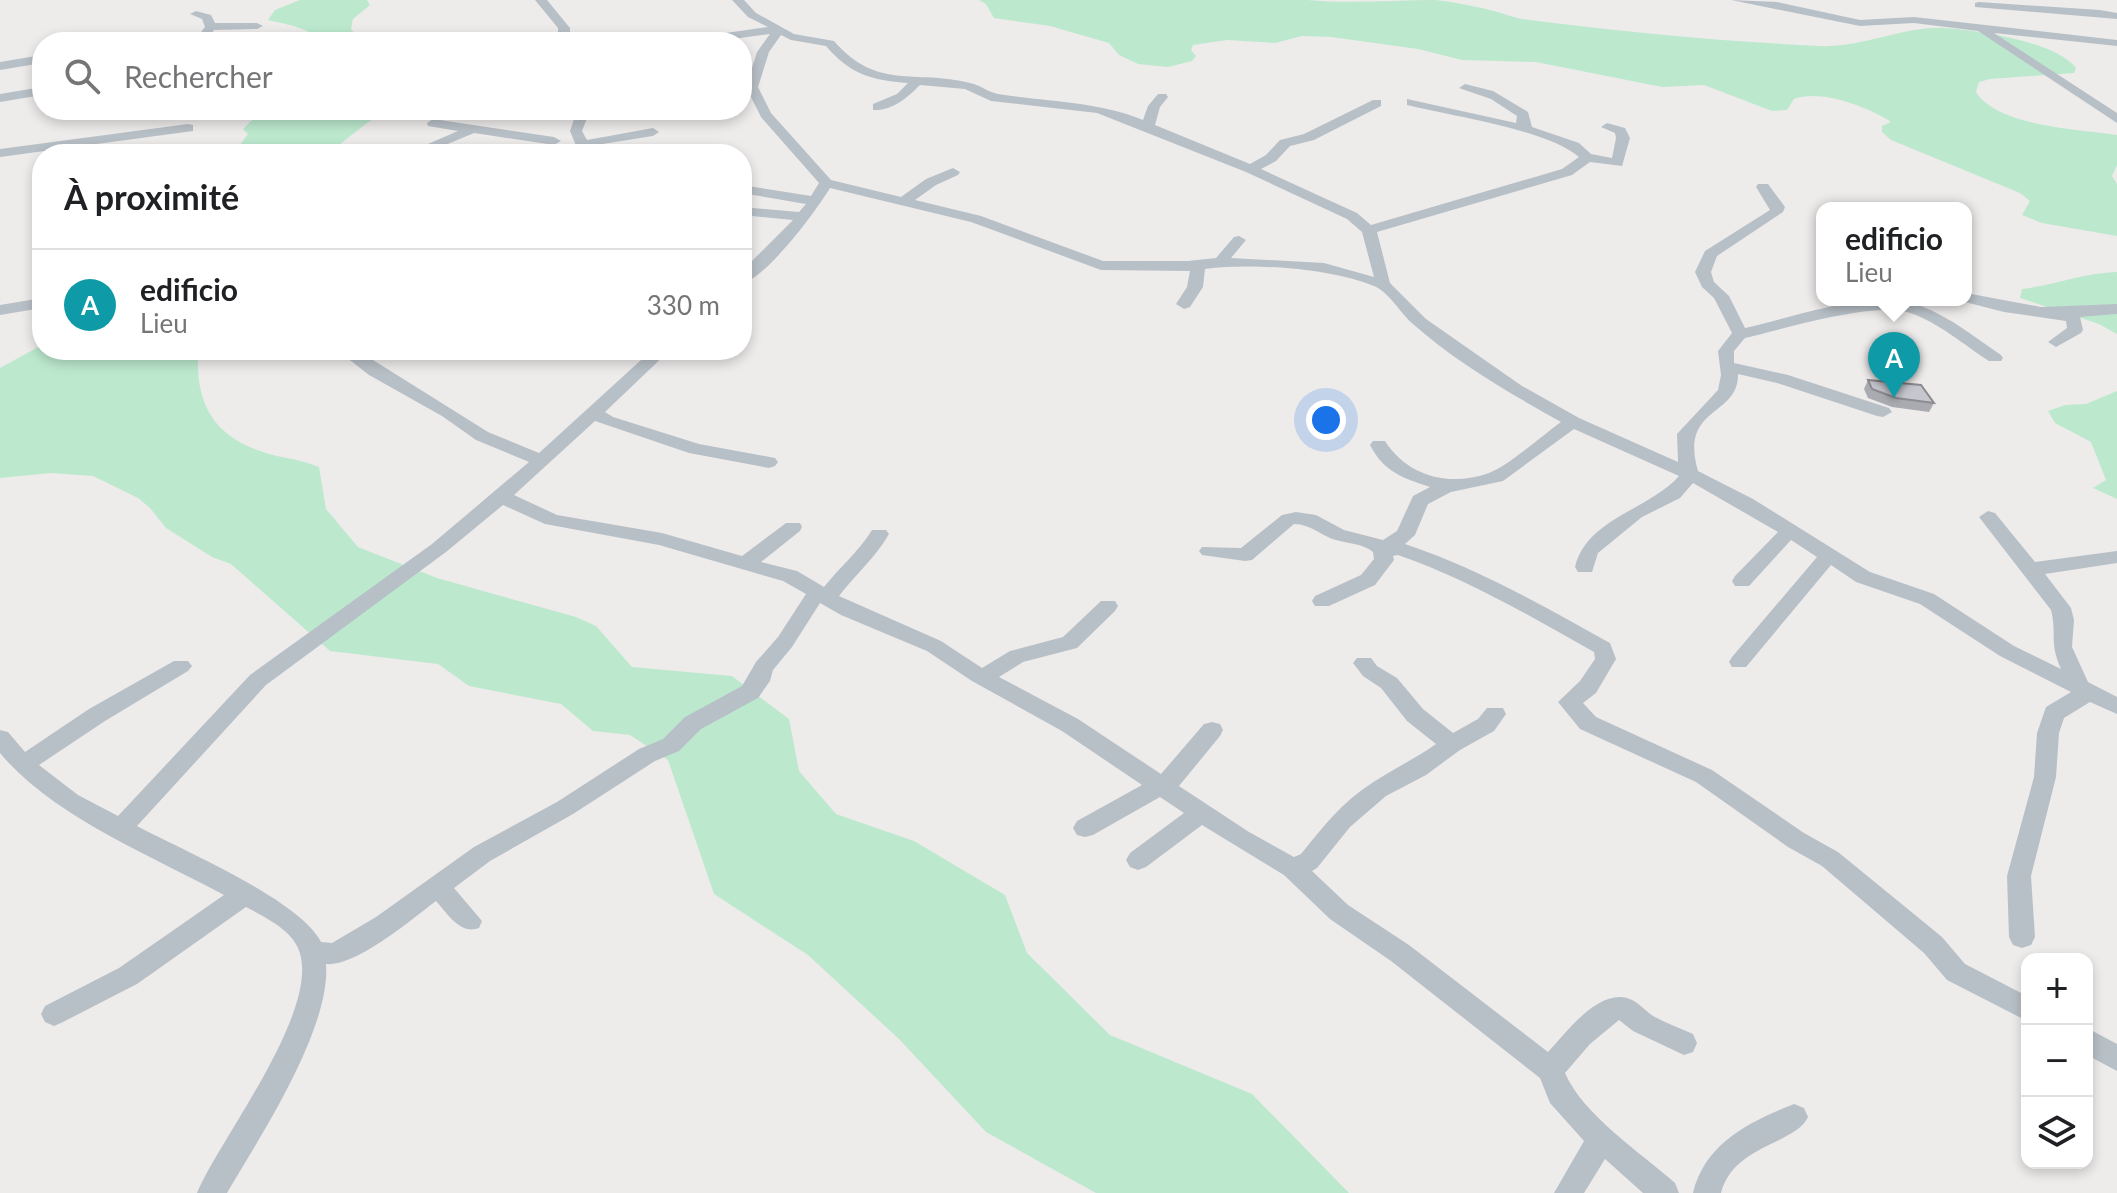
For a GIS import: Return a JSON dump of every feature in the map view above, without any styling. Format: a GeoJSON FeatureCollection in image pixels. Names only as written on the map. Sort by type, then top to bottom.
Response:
{"type":"FeatureCollection","features":[{"type":"Feature","properties":{"kind":"street"},"geometry":{"type":"LineString","coordinates":[[541,0],[564,32]]}},
{"type":"Feature","properties":{"kind":"street"},"geometry":{"type":"LineString","coordinates":[[738,0],[752,15],[791,37],[830,43],[847,63],[861,71],[916,82],[968,86],[1006,100],[1098,109],[1148,125],[1184,144],[1251,169],[1352,216],[1369,230],[1383,284],[1420,322],[1516,390],[1573,422],[1690,474],[1746,503],[1863,577],[1927,599],[2007,651],[2117,706]]}},
{"type":"Feature","properties":{"kind":"street"},"geometry":{"type":"LineString","coordinates":[[1737,0],[1777,5],[1860,23],[1914,20],[2111,40]]}},
{"type":"Feature","properties":{"kind":"street"},"geometry":{"type":"LineString","coordinates":[[2111,40],[2117,16],[2112,1]]}},
{"type":"Feature","properties":{"kind":"street"},"geometry":{"type":"LineString","coordinates":[[1979,5],[2033,10],[2074,9],[2117,16]]}},
{"type":"Feature","properties":{"kind":"street"},"geometry":{"type":"LineString","coordinates":[[196,14],[207,17],[211,27]]}},
{"type":"Feature","properties":{"kind":"street"},"geometry":{"type":"LineString","coordinates":[[2031,18],[2111,40]]}},
{"type":"Feature","properties":{"kind":"street"},"geometry":{"type":"LineString","coordinates":[[211,27],[257,26]]}},
{"type":"Feature","properties":{"kind":"street"},"geometry":{"type":"LineString","coordinates":[[207,32],[211,27]]}},
{"type":"Feature","properties":{"kind":"street"},"geometry":{"type":"LineString","coordinates":[[1981,29],[2117,119]]}},
{"type":"Feature","properties":{"kind":"street"},"geometry":{"type":"LineString","coordinates":[[752,34],[780,30]]}},
{"type":"Feature","properties":{"kind":"street"},"geometry":{"type":"LineString","coordinates":[[780,30],[763,52],[752,87],[765,114],[826,183],[976,219],[1101,265],[1188,266],[1224,262],[1324,268],[1375,261]]}},
{"type":"Feature","properties":{"kind":"street"},"geometry":{"type":"LineString","coordinates":[[2055,30],[2069,37]]}},
{"type":"Feature","properties":{"kind":"street"},"geometry":{"type":"LineString","coordinates":[[0,66],[32,61]]}},
{"type":"Feature","properties":{"kind":"street"},"geometry":{"type":"LineString","coordinates":[[877,107],[901,97],[916,82]]}},
{"type":"Feature","properties":{"kind":"street"},"geometry":{"type":"LineString","coordinates":[[1465,88],[1483,89],[1501,98],[1523,115],[1522,125],[1527,130]]}},
{"type":"Feature","properties":{"kind":"street"},"geometry":{"type":"LineString","coordinates":[[0,98],[32,93]]}},
{"type":"Feature","properties":{"kind":"street"},"geometry":{"type":"LineString","coordinates":[[1148,125],[1154,106],[1162,97]]}},
{"type":"Feature","properties":{"kind":"street"},"geometry":{"type":"LineString","coordinates":[[1411,102],[1527,130],[1574,146],[1587,157],[1617,163],[1623,138],[1620,131],[1607,127]]}},
{"type":"Feature","properties":{"kind":"street"},"geometry":{"type":"LineString","coordinates":[[1251,169],[1271,158],[1285,143],[1309,137],[1377,103]]}},
{"type":"Feature","properties":{"kind":"street"},"geometry":{"type":"LineString","coordinates":[[579,120],[576,131],[582,144]]}},
{"type":"Feature","properties":{"kind":"street"},"geometry":{"type":"LineString","coordinates":[[433,123],[469,131],[575,144]]}},
{"type":"Feature","properties":{"kind":"street"},"geometry":{"type":"LineString","coordinates":[[68,144],[188,128]]}},
{"type":"Feature","properties":{"kind":"street"},"geometry":{"type":"LineString","coordinates":[[437,144],[469,131]]}},
{"type":"Feature","properties":{"kind":"street"},"geometry":{"type":"LineString","coordinates":[[587,144],[653,132]]}},
{"type":"Feature","properties":{"kind":"street"},"geometry":{"type":"LineString","coordinates":[[547,144],[554,141]]}},
{"type":"Feature","properties":{"kind":"street"},"geometry":{"type":"LineString","coordinates":[[0,153],[32,149]]}},
{"type":"Feature","properties":{"kind":"street"},"geometry":{"type":"LineString","coordinates":[[1369,230],[1489,192],[1561,175],[1579,167],[1587,157]]}},
{"type":"Feature","properties":{"kind":"street"},"geometry":{"type":"LineString","coordinates":[[906,200],[931,182],[953,172]]}},
{"type":"Feature","properties":{"kind":"street"},"geometry":{"type":"LineString","coordinates":[[752,271],[769,257],[816,201],[826,183]]}},
{"type":"Feature","properties":{"kind":"street"},"geometry":{"type":"LineString","coordinates":[[1740,334],[1721,296],[1707,284],[1703,272],[1710,254],[1776,212],[1778,207],[1763,187]]}},
{"type":"Feature","properties":{"kind":"street"},"geometry":{"type":"LineString","coordinates":[[752,191],[816,201]]}},
{"type":"Feature","properties":{"kind":"street"},"geometry":{"type":"LineString","coordinates":[[752,212],[801,216]]}},
{"type":"Feature","properties":{"kind":"street"},"geometry":{"type":"LineString","coordinates":[[1224,262],[1223,257],[1239,240]]}},
{"type":"Feature","properties":{"kind":"street"},"geometry":{"type":"LineString","coordinates":[[1184,304],[1195,287],[1198,269],[1188,266]]}},
{"type":"Feature","properties":{"kind":"street"},"geometry":{"type":"LineString","coordinates":[[1324,268],[1383,284]]}},
{"type":"Feature","properties":{"kind":"street"},"geometry":{"type":"LineString","coordinates":[[1972,299],[2062,314],[2117,309]]}},
{"type":"Feature","properties":{"kind":"street"},"geometry":{"type":"LineString","coordinates":[[0,310],[32,305]]}},
{"type":"Feature","properties":{"kind":"street"},"geometry":{"type":"LineString","coordinates":[[1690,474],[1681,444],[1685,434],[1726,391],[1729,378],[1726,346],[1740,334],[1874,306]]}},
{"type":"Feature","properties":{"kind":"street"},"geometry":{"type":"LineString","coordinates":[[1906,306],[1936,319],[1995,358]]}},
{"type":"Feature","properties":{"kind":"street"},"geometry":{"type":"LineString","coordinates":[[2056,342],[2075,330],[2073,318],[2062,314]]}},
{"type":"Feature","properties":{"kind":"street"},"geometry":{"type":"LineString","coordinates":[[369,360],[375,371],[448,412],[482,436],[540,460]]}},
{"type":"Feature","properties":{"kind":"street"},"geometry":{"type":"LineString","coordinates":[[122,827],[258,680],[439,548],[651,360]]}},
{"type":"Feature","properties":{"kind":"street"},"geometry":{"type":"LineString","coordinates":[[1726,366],[1782,379],[1883,412]]}},
{"type":"Feature","properties":{"kind":"street"},"geometry":{"type":"LineString","coordinates":[[595,413],[607,421],[695,449],[769,462]]}},
{"type":"Feature","properties":{"kind":"street"},"geometry":{"type":"LineString","coordinates":[[1382,550],[1405,535],[1420,500],[1446,487],[1497,477],[1573,422]]}},
{"type":"Feature","properties":{"kind":"street"},"geometry":{"type":"LineString","coordinates":[[1379,445],[1390,465],[1413,477],[1427,478],[1446,487]]}},
{"type":"Feature","properties":{"kind":"street"},"geometry":{"type":"LineString","coordinates":[[1585,567],[1589,550],[1635,513],[1673,494],[1690,474]]}},
{"type":"Feature","properties":{"kind":"street"},"geometry":{"type":"LineString","coordinates":[[500,496],[552,520],[662,539],[790,576],[848,610],[934,646],[979,676],[1070,725],[1198,811],[1293,868],[1339,912],[1400,953],[1550,1070],[1560,1094],[1601,1140],[1665,1193]]}},
{"type":"Feature","properties":{"kind":"street"},"geometry":{"type":"LineString","coordinates":[[1988,517],[2061,608],[2064,620],[2062,647],[2083,696],[2054,713],[2048,733],[2045,777],[2019,876],[2022,937]]}},
{"type":"Feature","properties":{"kind":"street"},"geometry":{"type":"LineString","coordinates":[[1209,551],[1245,555],[1289,519],[1296,518],[1317,521],[1338,534],[1368,539],[1382,550],[1384,560],[1368,580],[1322,601]]}},
{"type":"Feature","properties":{"kind":"street"},"geometry":{"type":"LineString","coordinates":[[748,562],[793,527]]}},
{"type":"Feature","properties":{"kind":"street"},"geometry":{"type":"LineString","coordinates":[[1742,581],[1788,532]]}},
{"type":"Feature","properties":{"kind":"street"},"geometry":{"type":"LineString","coordinates":[[313,952],[335,954],[437,890],[482,854],[565,808],[647,755],[671,745],[693,723],[750,692],[759,681],[763,667],[822,594],[871,548],[879,534]]}},
{"type":"Feature","properties":{"kind":"street"},"geometry":{"type":"LineString","coordinates":[[1382,550],[1399,549],[1434,561],[1523,603],[1603,648],[1606,659],[1588,687],[1569,702],[1588,723],[1704,776],[1796,840],[1830,859],[1933,945],[1956,972],[2021,1006]]}},
{"type":"Feature","properties":{"kind":"street"},"geometry":{"type":"LineString","coordinates":[[1739,662],[1827,557]]}},
{"type":"Feature","properties":{"kind":"street"},"geometry":{"type":"LineString","coordinates":[[2034,575],[2040,567],[2117,557]]}},
{"type":"Feature","properties":{"kind":"street"},"geometry":{"type":"LineString","coordinates":[[979,676],[987,675],[1017,656],[1070,643],[1108,606]]}},
{"type":"Feature","properties":{"kind":"street"},"geometry":{"type":"LineString","coordinates":[[1364,663],[1370,671],[1389,683],[1415,715],[1452,744]]}},
{"type":"Feature","properties":{"kind":"street"},"geometry":{"type":"LineString","coordinates":[[23,765],[85,722],[181,666]]}},
{"type":"Feature","properties":{"kind":"street"},"geometry":{"type":"LineString","coordinates":[[1293,868],[1309,861],[1342,820],[1378,790],[1418,769],[1452,744],[1486,725],[1495,714]]}},
{"type":"Feature","properties":{"kind":"street"},"geometry":{"type":"LineString","coordinates":[[1085,828],[1174,778],[1212,730]]}},
{"type":"Feature","properties":{"kind":"street"},"geometry":{"type":"LineString","coordinates":[[0,738],[23,765],[70,801],[276,911],[300,930],[313,952],[313,982],[299,1034],[211,1193]]}},
{"type":"Feature","properties":{"kind":"street"},"geometry":{"type":"LineString","coordinates":[[1138,860],[1195,817],[1198,811]]}},
{"type":"Feature","properties":{"kind":"street"},"geometry":{"type":"LineString","coordinates":[[437,890],[444,893],[470,921]]}},
{"type":"Feature","properties":{"kind":"street"},"geometry":{"type":"LineString","coordinates":[[54,1014],[128,976],[245,894]]}},
{"type":"Feature","properties":{"kind":"street"},"geometry":{"type":"LineString","coordinates":[[1550,1070],[1581,1035],[1614,1008],[1625,1009],[1642,1023],[1684,1043]]}},
{"type":"Feature","properties":{"kind":"street"},"geometry":{"type":"LineString","coordinates":[[2093,1044],[2117,1059]]}},
{"type":"Feature","properties":{"kind":"street"},"geometry":{"type":"LineString","coordinates":[[1707,1193],[1708,1181],[1731,1153],[1761,1132],[1794,1117]]}},
{"type":"Feature","properties":{"kind":"street"},"geometry":{"type":"LineString","coordinates":[[1568,1193],[1601,1140]]}},
{"type":"Feature","properties":{"kind":"green space"},"geometry":{"type":"Polygon","coordinates":[[[300,0],[367,0],[370,5],[353,19],[353,32],[307,32],[268,20],[275,10],[300,0]]]}},
{"type":"Feature","properties":{"kind":"green space"},"geometry":{"type":"Polygon","coordinates":[[[979,0],[1435,0],[1560,24],[1820,46],[1852,44],[1929,28],[1996,35],[2051,51],[2076,68],[2074,73],[1979,82],[1976,92],[1987,104],[2002,113],[2041,124],[2117,135],[2117,165],[2112,176],[2117,184],[2117,236],[2042,223],[2022,215],[2030,201],[2020,193],[1891,140],[1882,132],[1882,126],[1891,122],[1857,105],[1830,98],[1794,99],[1787,110],[1772,111],[1704,85],[1662,87],[1536,62],[1462,60],[1418,49],[1331,37],[1302,36],[1275,43],[1227,40],[1193,45],[1191,50],[1196,56],[1192,61],[1168,67],[1138,64],[1119,55],[1109,43],[1050,26],[994,18],[986,4],[979,0]]]}},
{"type":"Feature","properties":{"kind":"green space"},"geometry":{"type":"Polygon","coordinates":[[[252,120],[371,120],[340,144],[240,144],[248,134],[243,129],[252,120]]]}},
{"type":"Feature","properties":{"kind":"green space"},"geometry":{"type":"Polygon","coordinates":[[[2117,272],[2117,334],[2099,324],[2020,298],[2022,289],[2117,272]]]}},
{"type":"Feature","properties":{"kind":"green space"},"geometry":{"type":"Polygon","coordinates":[[[32,350],[32,360],[198,360],[201,390],[214,420],[239,442],[319,467],[326,509],[358,547],[437,578],[576,617],[596,626],[632,667],[732,676],[789,719],[799,771],[836,814],[914,841],[1005,895],[1027,953],[1110,1035],[1252,1094],[1349,1193],[1096,1193],[986,1132],[899,1039],[808,955],[714,894],[668,760],[630,735],[593,731],[561,704],[469,686],[438,664],[330,651],[231,564],[212,557],[166,528],[138,498],[93,476],[51,473],[0,478],[0,368],[32,350]]]}},
{"type":"Feature","properties":{"kind":"green space"},"geometry":{"type":"Polygon","coordinates":[[[2117,391],[2117,499],[2093,488],[2106,480],[2091,442],[2055,423],[2048,411],[2065,405],[2086,404],[2117,391]]]}},
{"type":"Feature","properties":{"kind":"building"},"geometry":{"type":"Polygon","coordinates":[[[1868,380],[1921,385],[1934,403],[1896,398],[1872,389],[1868,380]]]}},
{"type":"Feature","properties":{"kind":"place","name":"edificio"},"geometry":{"type":"Point","coordinates":[1894,398]}}]}
